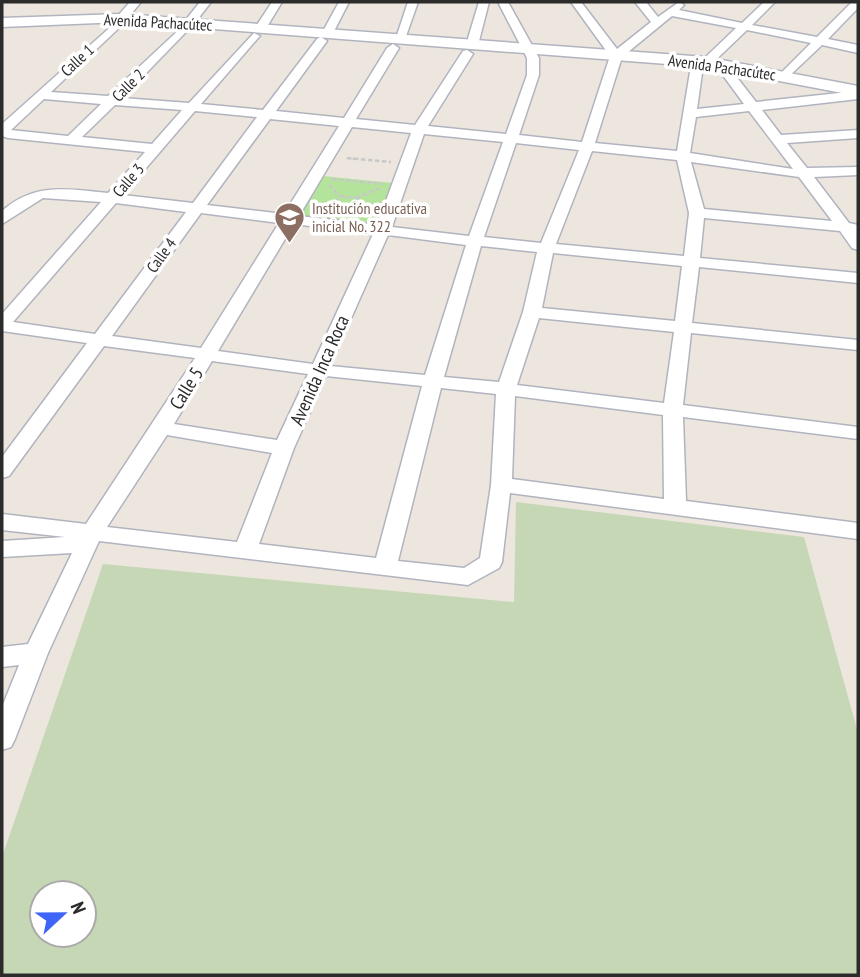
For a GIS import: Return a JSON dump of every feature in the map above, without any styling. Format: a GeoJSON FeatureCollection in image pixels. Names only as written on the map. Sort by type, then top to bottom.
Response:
{"type":"FeatureCollection","features":[{"type":"Feature","properties":{"kind":"street","name":"Calle 1"},"geometry":{"type":"LineString","coordinates":[[72,140],[8,134],[3,130],[136,2]]}},
{"type":"Feature","properties":{"kind":"street","name":"Calle 2"},"geometry":{"type":"LineString","coordinates":[[72,140],[187,26],[206,2]]}},
{"type":"Feature","properties":{"kind":"street","name":"Calle 3"},"geometry":{"type":"LineString","coordinates":[[2,325],[258,32],[276,2]]}},
{"type":"Feature","properties":{"kind":"street","name":"Calle 4"},"geometry":{"type":"LineString","coordinates":[[2,471],[325,37],[344,2]]}},
{"type":"Feature","properties":{"kind":"street","name":"Calle 5"},"geometry":{"type":"LineString","coordinates":[[2,739],[36,653],[90,538],[162,428],[286,219],[396,44],[413,2]]}},
{"type":"Feature","properties":{"kind":"street","name":"Avenida Inca Roca"},"geometry":{"type":"LineString","coordinates":[[245,551],[284,448],[383,229],[418,131],[469,50],[484,2]]}},
{"type":"Feature","properties":{"kind":"street"},"geometry":{"type":"LineString","coordinates":[[385,568],[433,381],[475,241],[528,93],[531,54],[503,2]]}},
{"type":"Feature","properties":{"kind":"street"},"geometry":{"type":"LineString","coordinates":[[576,2],[616,60]]}},
{"type":"Feature","properties":{"kind":"street"},"geometry":{"type":"LineString","coordinates":[[640,2],[658,24]]}},
{"type":"Feature","properties":{"kind":"street"},"geometry":{"type":"LineString","coordinates":[[2,522],[90,538],[245,551],[468,578],[480,572],[491,562],[501,485],[506,389],[532,312],[546,248],[587,147],[616,60],[683,2]]}},
{"type":"Feature","properties":{"kind":"street"},"geometry":{"type":"LineString","coordinates":[[674,505],[673,411],[697,213],[683,156],[689,114],[701,67],[770,2]]}},
{"type":"Feature","properties":{"kind":"street"},"geometry":{"type":"LineString","coordinates":[[785,76],[858,2]]}},
{"type":"Feature","properties":{"kind":"street"},"geometry":{"type":"LineString","coordinates":[[670,12],[858,49]]}},
{"type":"Feature","properties":{"kind":"street","name":"Avenida Pachacútec"},"geometry":{"type":"LineString","coordinates":[[2,32],[121,15]]}},
{"type":"Feature","properties":{"kind":"street","name":"Avenida Pachacútec"},"geometry":{"type":"LineString","coordinates":[[2,23],[121,15],[187,26],[785,76]]}},
{"type":"Feature","properties":{"kind":"street","name":"Avenida Pachacútec"},"geometry":{"type":"LineString","coordinates":[[701,67],[728,74],[785,76]]}},
{"type":"Feature","properties":{"kind":"street"},"geometry":{"type":"LineString","coordinates":[[728,74],[803,174],[851,228],[858,245]]}},
{"type":"Feature","properties":{"kind":"street"},"geometry":{"type":"LineString","coordinates":[[785,76],[858,91]]}},
{"type":"Feature","properties":{"kind":"street"},"geometry":{"type":"LineString","coordinates":[[689,114],[858,91]]}},
{"type":"Feature","properties":{"kind":"street"},"geometry":{"type":"LineString","coordinates":[[40,95],[192,107],[683,156],[803,174],[858,171]]}},
{"type":"Feature","properties":{"kind":"street"},"geometry":{"type":"LineString","coordinates":[[779,139],[858,134]]}},
{"type":"Feature","properties":{"kind":"street"},"geometry":{"type":"LineString","coordinates":[[72,140],[155,149]]}},
{"type":"Feature","properties":{"kind":"street"},"geometry":{"type":"LineString","coordinates":[[2,219],[36,192],[57,192],[475,241],[858,278]]}},
{"type":"Feature","properties":{"kind":"street"},"geometry":{"type":"LineString","coordinates":[[697,213],[851,228]]}},
{"type":"Feature","properties":{"kind":"street"},"geometry":{"type":"LineString","coordinates":[[532,312],[858,345]]}},
{"type":"Feature","properties":{"kind":"street"},"geometry":{"type":"LineString","coordinates":[[2,325],[318,370],[506,389],[858,433]]}},
{"type":"Feature","properties":{"kind":"street"},"geometry":{"type":"LineString","coordinates":[[162,428],[284,448]]}},
{"type":"Feature","properties":{"kind":"street"},"geometry":{"type":"LineString","coordinates":[[501,485],[674,505],[858,531]]}},
{"type":"Feature","properties":{"kind":"street"},"geometry":{"type":"LineString","coordinates":[[2,549],[90,538]]}},
{"type":"Feature","properties":{"kind":"street"},"geometry":{"type":"LineString","coordinates":[[2,657],[36,653]]}},
{"type":"Feature","properties":{"kind":"path"},"geometry":{"type":"LineString","coordinates":[[347,158],[398,163]]}},
{"type":"Feature","properties":{"kind":"path"},"geometry":{"type":"LineString","coordinates":[[323,178],[389,184],[356,198],[340,196],[336,204],[352,205],[356,198]]}},
{"type":"Feature","properties":{"kind":"green space"},"geometry":{"type":"Polygon","coordinates":[[[322,176],[393,183],[373,226],[299,218],[322,176]]]}},
{"type":"Feature","properties":{"kind":"green space"},"geometry":{"type":"Polygon","coordinates":[[[516,502],[804,537],[858,733],[858,975],[2,975],[2,857],[103,564],[514,602],[516,502]]]}},
{"type":"Feature","properties":{"kind":"place","name":"Institución educativa inicial No. 322"},"geometry":{"type":"Point","coordinates":[289,244]}}]}
